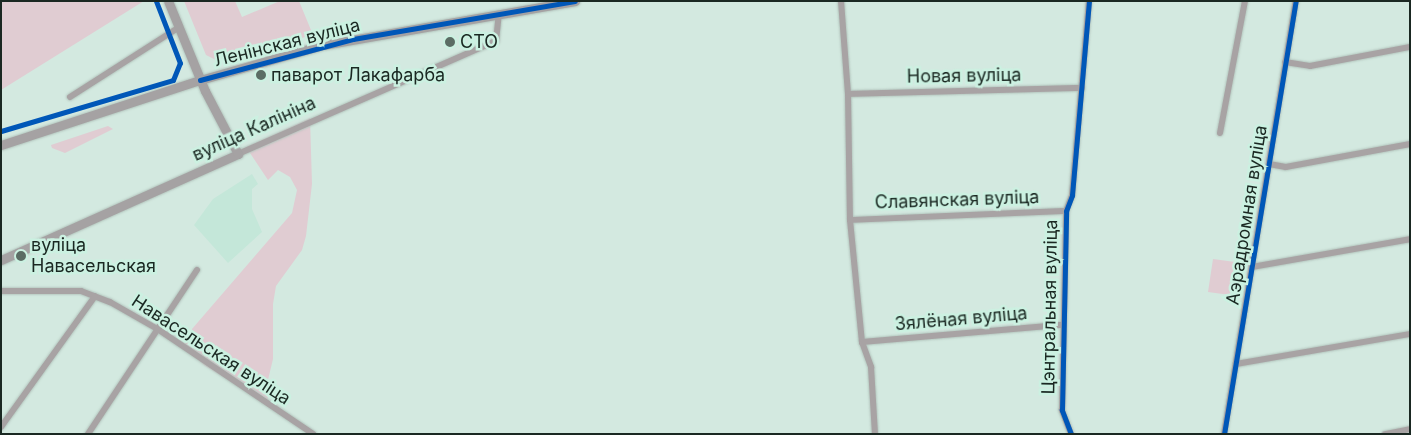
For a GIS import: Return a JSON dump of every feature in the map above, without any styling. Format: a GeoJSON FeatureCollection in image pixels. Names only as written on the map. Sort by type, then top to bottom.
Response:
{"type":"FeatureCollection","features":[{"type":"Feature","properties":{"kind":"main road"},"geometry":{"type":"LineString","coordinates":[[168,1],[200,80],[238,154]]}},
{"type":"Feature","properties":{"kind":"main road","name":"Ленінская вуліца"},"geometry":{"type":"LineString","coordinates":[[1,145],[200,80],[346,40],[575,1]]}},
{"type":"Feature","properties":{"kind":"main road","name":"вуліца Калініна"},"geometry":{"type":"LineString","coordinates":[[1,260],[238,154]]}},
{"type":"Feature","properties":{"kind":"street"},"geometry":{"type":"LineString","coordinates":[[841,1],[848,94],[850,220],[862,342],[871,367],[875,434]]}},
{"type":"Feature","properties":{"kind":"street","name":"Цэнтральная вуліца"},"geometry":{"type":"LineString","coordinates":[[1071,434],[1062,410],[1062,325],[1066,211],[1072,195],[1090,1]]}},
{"type":"Feature","properties":{"kind":"street"},"geometry":{"type":"LineString","coordinates":[[1220,134],[1245,1]]}},
{"type":"Feature","properties":{"kind":"street","name":"Аэрадромная вуліца"},"geometry":{"type":"LineString","coordinates":[[1224,434],[1296,1]]}},
{"type":"Feature","properties":{"kind":"street","name":"вуліца Калініна"},"geometry":{"type":"LineString","coordinates":[[238,154],[496,41],[499,14]]}},
{"type":"Feature","properties":{"kind":"street"},"geometry":{"type":"LineString","coordinates":[[70,97],[178,28]]}},
{"type":"Feature","properties":{"kind":"street"},"geometry":{"type":"LineString","coordinates":[[1285,62],[1310,66],[1410,47]]}},
{"type":"Feature","properties":{"kind":"street","name":"Новая вуліца"},"geometry":{"type":"LineString","coordinates":[[848,94],[1082,88]]}},
{"type":"Feature","properties":{"kind":"street"},"geometry":{"type":"LineString","coordinates":[[1269,164],[1286,168],[1410,144]]}},
{"type":"Feature","properties":{"kind":"street","name":"Славянская вуліца"},"geometry":{"type":"LineString","coordinates":[[850,220],[1066,211]]}},
{"type":"Feature","properties":{"kind":"street"},"geometry":{"type":"LineString","coordinates":[[1252,267],[1410,239]]}},
{"type":"Feature","properties":{"kind":"street"},"geometry":{"type":"LineString","coordinates":[[88,434],[159,330],[196,270]]}},
{"type":"Feature","properties":{"kind":"street","name":"Навасельская вуліца"},"geometry":{"type":"LineString","coordinates":[[1,292],[59,289],[81,291],[95,296],[159,330],[313,434]]}},
{"type":"Feature","properties":{"kind":"street"},"geometry":{"type":"LineString","coordinates":[[1,426],[95,296]]}},
{"type":"Feature","properties":{"kind":"street","name":"Зялёная вуліца"},"geometry":{"type":"LineString","coordinates":[[862,342],[1062,325]]}},
{"type":"Feature","properties":{"kind":"street"},"geometry":{"type":"LineString","coordinates":[[1236,364],[1410,334]]}},
{"type":"Feature","properties":{"kind":"street"},"geometry":{"type":"LineString","coordinates":[[1385,434],[1410,429]]}},
{"type":"Feature","properties":{"kind":"shaded area"},"geometry":{"type":"Polygon","coordinates":[[[1,1],[144,1],[1,90],[1,1]]]}},
{"type":"Feature","properties":{"kind":"shaded area"},"geometry":{"type":"Polygon","coordinates":[[[184,1],[235,1],[242,17],[280,1],[299,1],[313,35],[216,60],[206,55],[184,1]]]}},
{"type":"Feature","properties":{"kind":"shaded area"},"geometry":{"type":"Polygon","coordinates":[[[310,118],[312,184],[306,236],[302,250],[276,286],[273,304],[273,359],[267,384],[268,404],[205,366],[183,347],[192,329],[292,213],[297,190],[290,177],[278,170],[268,180],[246,147],[310,118]]]}},
{"type":"Feature","properties":{"kind":"shaded area"},"geometry":{"type":"Polygon","coordinates":[[[108,126],[113,129],[65,153],[52,148],[51,145],[108,126]]]}},
{"type":"Feature","properties":{"kind":"shaded area"},"geometry":{"type":"Polygon","coordinates":[[[252,174],[258,184],[252,189],[252,209],[262,232],[228,263],[194,225],[213,199],[252,174]]]}},
{"type":"Feature","properties":{"kind":"shaded area"},"geometry":{"type":"Polygon","coordinates":[[[1213,259],[1235,262],[1230,295],[1208,292],[1213,259]]]}},
{"type":"Feature","properties":{"kind":"cycle path"},"geometry":{"type":"LineString","coordinates":[[1,131],[173,80],[180,63],[156,1]]}},
{"type":"Feature","properties":{"kind":"cycle path"},"geometry":{"type":"LineString","coordinates":[[200,80],[353,39],[575,1]]}},
{"type":"Feature","properties":{"kind":"cycle path"},"geometry":{"type":"LineString","coordinates":[[1071,434],[1062,410],[1066,211],[1072,195],[1089,1]]}},
{"type":"Feature","properties":{"kind":"cycle path"},"geometry":{"type":"LineString","coordinates":[[1224,434],[1296,1]]}},
{"type":"Feature","properties":{"kind":"place","name":"СТО"},"geometry":{"type":"Point","coordinates":[450,42]}},
{"type":"Feature","properties":{"kind":"place","name":"паварот Лакафарба"},"geometry":{"type":"Point","coordinates":[261,75]}},
{"type":"Feature","properties":{"kind":"place","name":"вуліца Навасельская"},"geometry":{"type":"Point","coordinates":[21,256]}}]}
